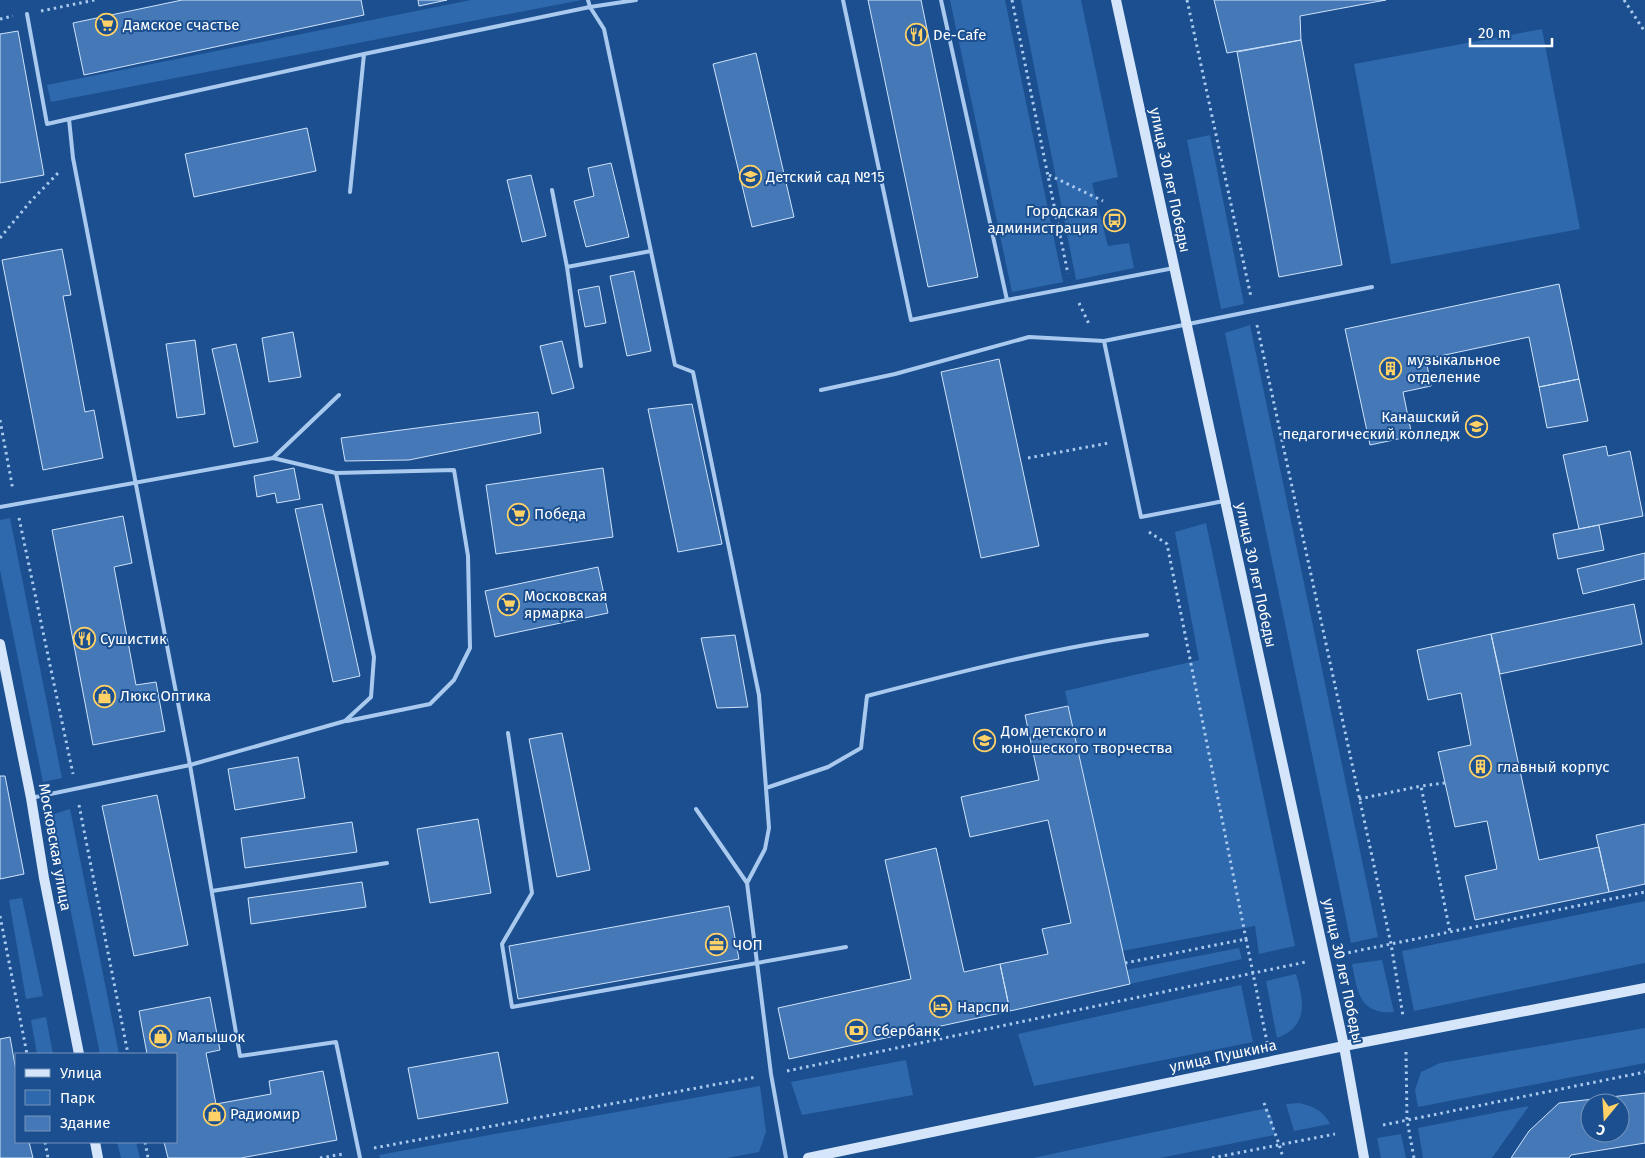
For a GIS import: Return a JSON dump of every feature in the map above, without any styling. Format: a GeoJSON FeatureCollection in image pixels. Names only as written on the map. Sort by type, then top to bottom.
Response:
{"type":"FeatureCollection","features":[{"type":"Feature","properties":{"kind":"street","name":"улица 30 лет Победы"},"geometry":{"type":"LineString","coordinates":[[1116,0],[1344,1046],[1364,1158]]}},
{"type":"Feature","properties":{"kind":"street","name":"Московская улица"},"geometry":{"type":"LineString","coordinates":[[0,644],[79,1053]]}},
{"type":"Feature","properties":{"kind":"street","name":"улица Пушкина"},"geometry":{"type":"LineString","coordinates":[[808,1158],[1344,1046],[1645,988]]}},
{"type":"Feature","properties":{"kind":"street"},"geometry":{"type":"LineString","coordinates":[[95,1143],[98,1158]]}},
{"type":"Feature","properties":{"kind":"lane"},"geometry":{"type":"LineString","coordinates":[[588,0],[590,7],[604,29],[675,365],[692,372],[758,695],[769,828],[765,849],[747,883]]}},
{"type":"Feature","properties":{"kind":"lane"},"geometry":{"type":"LineString","coordinates":[[27,14],[47,124],[364,54],[590,7],[636,0]]}},
{"type":"Feature","properties":{"kind":"lane"},"geometry":{"type":"LineString","coordinates":[[843,0],[911,320],[1174,268]]}},
{"type":"Feature","properties":{"kind":"lane"},"geometry":{"type":"LineString","coordinates":[[941,0],[1007,300]]}},
{"type":"Feature","properties":{"kind":"lane"},"geometry":{"type":"LineString","coordinates":[[350,192],[364,54]]}},
{"type":"Feature","properties":{"kind":"lane"},"geometry":{"type":"LineString","coordinates":[[69,120],[72,158],[190,765],[240,1056],[336,1042],[360,1158]]}},
{"type":"Feature","properties":{"kind":"lane"},"geometry":{"type":"LineString","coordinates":[[552,190],[567,266],[581,366]]}},
{"type":"Feature","properties":{"kind":"lane"},"geometry":{"type":"LineString","coordinates":[[567,266],[651,251]]}},
{"type":"Feature","properties":{"kind":"lane"},"geometry":{"type":"LineString","coordinates":[[821,390],[895,374],[1029,337],[1104,341],[1372,287]]}},
{"type":"Feature","properties":{"kind":"lane"},"geometry":{"type":"LineString","coordinates":[[1104,341],[1141,517],[1225,500]]}},
{"type":"Feature","properties":{"kind":"lane"},"geometry":{"type":"LineString","coordinates":[[273,458],[338,395]]}},
{"type":"Feature","properties":{"kind":"lane"},"geometry":{"type":"LineString","coordinates":[[0,507],[273,458],[336,473],[454,470],[468,556],[470,648],[454,680],[430,704],[344,721],[190,765],[31,798]]}},
{"type":"Feature","properties":{"kind":"lane"},"geometry":{"type":"LineString","coordinates":[[336,473],[374,657],[371,697],[344,721]]}},
{"type":"Feature","properties":{"kind":"lane"},"geometry":{"type":"LineString","coordinates":[[766,788],[828,767],[861,748],[867,696],[956,672],[1110,640],[1147,635]]}},
{"type":"Feature","properties":{"kind":"lane"},"geometry":{"type":"LineString","coordinates":[[508,733],[532,893],[502,944],[512,1007],[846,947]]}},
{"type":"Feature","properties":{"kind":"lane"},"geometry":{"type":"LineString","coordinates":[[696,809],[747,883],[770,1074],[786,1158]]}},
{"type":"Feature","properties":{"kind":"lane"},"geometry":{"type":"LineString","coordinates":[[212,891],[387,863]]}},
{"type":"Feature","properties":{"kind":"path"},"geometry":{"type":"LineString","coordinates":[[0,19],[95,0]]}},
{"type":"Feature","properties":{"kind":"path"},"geometry":{"type":"LineString","coordinates":[[1012,0],[1071,288],[1096,340]]}},
{"type":"Feature","properties":{"kind":"path"},"geometry":{"type":"LineString","coordinates":[[1187,0],[1391,944],[1406,1034],[1406,1120],[1414,1158]]}},
{"type":"Feature","properties":{"kind":"path"},"geometry":{"type":"LineString","coordinates":[[1624,0],[1645,32]]}},
{"type":"Feature","properties":{"kind":"path"},"geometry":{"type":"LineString","coordinates":[[0,238],[30,202],[72,158]]}},
{"type":"Feature","properties":{"kind":"path"},"geometry":{"type":"LineString","coordinates":[[1048,174],[1103,202]]}},
{"type":"Feature","properties":{"kind":"path"},"geometry":{"type":"LineString","coordinates":[[0,420],[76,788],[128,1053]]}},
{"type":"Feature","properties":{"kind":"path"},"geometry":{"type":"LineString","coordinates":[[1028,458],[1117,442]]}},
{"type":"Feature","properties":{"kind":"path"},"geometry":{"type":"LineString","coordinates":[[1142,527],[1167,544],[1267,1042]]}},
{"type":"Feature","properties":{"kind":"path"},"geometry":{"type":"LineString","coordinates":[[1359,799],[1445,783]]}},
{"type":"Feature","properties":{"kind":"path"},"geometry":{"type":"LineString","coordinates":[[1421,786],[1450,932]]}},
{"type":"Feature","properties":{"kind":"path"},"geometry":{"type":"LineString","coordinates":[[320,1158],[770,1074],[1645,892]]}},
{"type":"Feature","properties":{"kind":"path"},"geometry":{"type":"LineString","coordinates":[[0,916],[27,1053]]}},
{"type":"Feature","properties":{"kind":"path"},"geometry":{"type":"LineString","coordinates":[[1125,963],[1246,940]]}},
{"type":"Feature","properties":{"kind":"path"},"geometry":{"type":"LineString","coordinates":[[1383,1125],[1645,1072]]}},
{"type":"Feature","properties":{"kind":"path"},"geometry":{"type":"LineString","coordinates":[[1264,1103],[1283,1158]]}},
{"type":"Feature","properties":{"kind":"path"},"geometry":{"type":"LineString","coordinates":[[1212,1158],[1335,1134]]}},
{"type":"Feature","properties":{"kind":"path"},"geometry":{"type":"LineString","coordinates":[[45,1143],[48,1158]]}},
{"type":"Feature","properties":{"kind":"path"},"geometry":{"type":"LineString","coordinates":[[145,1143],[148,1158]]}},
{"type":"Feature","properties":{"kind":"green space"},"geometry":{"type":"Polygon","coordinates":[[[471,0],[582,0],[51,102],[47,85],[471,0]]]}},
{"type":"Feature","properties":{"kind":"green space"},"geometry":{"type":"Polygon","coordinates":[[[950,0],[1005,0],[1063,282],[1012,292],[950,0]]]}},
{"type":"Feature","properties":{"kind":"green space"},"geometry":{"type":"Polygon","coordinates":[[[1021,0],[1081,0],[1118,177],[1092,183],[1108,246],[1129,243],[1134,268],[1076,280],[1021,0]]]}},
{"type":"Feature","properties":{"kind":"green space"},"geometry":{"type":"Polygon","coordinates":[[[1542,29],[1580,229],[1391,264],[1354,64],[1542,29]]]}},
{"type":"Feature","properties":{"kind":"green space"},"geometry":{"type":"Polygon","coordinates":[[[1210,135],[1244,304],[1221,309],[1187,140],[1210,135]]]}},
{"type":"Feature","properties":{"kind":"green space"},"geometry":{"type":"Polygon","coordinates":[[[1250,325],[1378,937],[1351,943],[1225,333],[1250,325]]]}},
{"type":"Feature","properties":{"kind":"green space"},"geometry":{"type":"Polygon","coordinates":[[[10,518],[62,778],[43,782],[0,570],[0,520],[10,518]]]}},
{"type":"Feature","properties":{"kind":"green space"},"geometry":{"type":"Polygon","coordinates":[[[1206,523],[1295,946],[1259,954],[1255,926],[1122,951],[1065,691],[1199,660],[1175,532],[1206,523]]]}},
{"type":"Feature","properties":{"kind":"green space"},"geometry":{"type":"Polygon","coordinates":[[[70,809],[119,1053],[100,1053],[51,815],[70,809]]]}},
{"type":"Feature","properties":{"kind":"green space"},"geometry":{"type":"Polygon","coordinates":[[[22,898],[43,996],[26,999],[9,900],[22,898]]]}},
{"type":"Feature","properties":{"kind":"green space"},"geometry":{"type":"Polygon","coordinates":[[[1645,901],[1645,963],[1414,1011],[1402,951],[1645,901]]]}},
{"type":"Feature","properties":{"kind":"green space"},"geometry":{"type":"Polygon","coordinates":[[[1239,948],[1242,959],[1130,984],[1126,970],[1239,948]]]}},
{"type":"Feature","properties":{"kind":"green space"},"geometry":{"type":"Polygon","coordinates":[[[1382,960],[1394,1012],[1381,1012],[1371,1008],[1362,999],[1356,985],[1352,964],[1382,960]]]}},
{"type":"Feature","properties":{"kind":"green space"},"geometry":{"type":"Polygon","coordinates":[[[1296,974],[1301,994],[1302,1012],[1295,1027],[1277,1038],[1266,981],[1296,974]]]}},
{"type":"Feature","properties":{"kind":"green space"},"geometry":{"type":"Polygon","coordinates":[[[1241,985],[1253,1042],[1034,1086],[1018,1034],[1241,985]]]}},
{"type":"Feature","properties":{"kind":"green space"},"geometry":{"type":"Polygon","coordinates":[[[46,1017],[53,1053],[37,1053],[31,1020],[46,1017]]]}},
{"type":"Feature","properties":{"kind":"green space"},"geometry":{"type":"Polygon","coordinates":[[[1645,1028],[1645,1063],[1418,1107],[1415,1090],[1421,1072],[1440,1063],[1645,1028]]]}},
{"type":"Feature","properties":{"kind":"green space"},"geometry":{"type":"Polygon","coordinates":[[[906,1060],[913,1095],[802,1115],[791,1082],[906,1060]]]}},
{"type":"Feature","properties":{"kind":"green space"},"geometry":{"type":"Polygon","coordinates":[[[760,1086],[766,1132],[759,1152],[727,1158],[380,1158],[379,1155],[760,1086]]]}},
{"type":"Feature","properties":{"kind":"green space"},"geometry":{"type":"Polygon","coordinates":[[[1299,1103],[1318,1110],[1330,1124],[1294,1131],[1286,1104],[1299,1103]]]}},
{"type":"Feature","properties":{"kind":"green space"},"geometry":{"type":"Polygon","coordinates":[[[1529,1106],[1492,1158],[1423,1158],[1418,1128],[1529,1106]]]}},
{"type":"Feature","properties":{"kind":"green space"},"geometry":{"type":"Polygon","coordinates":[[[1267,1108],[1272,1118],[1275,1135],[1160,1158],[1033,1158],[1267,1108]]]}},
{"type":"Feature","properties":{"kind":"green space"},"geometry":{"type":"Polygon","coordinates":[[[1401,1134],[1406,1158],[1381,1158],[1377,1138],[1401,1134]]]}},
{"type":"Feature","properties":{"kind":"green space"},"geometry":{"type":"Polygon","coordinates":[[[117,1143],[136,1143],[140,1158],[121,1158],[117,1143]]]}},
{"type":"Feature","properties":{"kind":"building"},"geometry":{"type":"Polygon","coordinates":[[[182,0],[361,0],[364,15],[84,75],[73,23],[182,0]]]}},
{"type":"Feature","properties":{"kind":"building"},"geometry":{"type":"Polygon","coordinates":[[[418,0],[447,0],[419,6],[418,0]]]}},
{"type":"Feature","properties":{"kind":"building"},"geometry":{"type":"Polygon","coordinates":[[[868,0],[921,0],[978,277],[928,287],[868,0]]]}},
{"type":"Feature","properties":{"kind":"building"},"geometry":{"type":"Polygon","coordinates":[[[1214,0],[1386,0],[1300,16],[1301,40],[1227,53],[1214,0]]]}},
{"type":"Feature","properties":{"kind":"building"},"geometry":{"type":"Polygon","coordinates":[[[18,31],[44,175],[0,183],[0,34],[18,31]]]}},
{"type":"Feature","properties":{"kind":"building"},"geometry":{"type":"Polygon","coordinates":[[[1301,40],[1342,265],[1279,277],[1237,52],[1301,40]]]}},
{"type":"Feature","properties":{"kind":"building"},"geometry":{"type":"Polygon","coordinates":[[[756,53],[794,217],[752,227],[713,64],[756,53]]]}},
{"type":"Feature","properties":{"kind":"building"},"geometry":{"type":"Polygon","coordinates":[[[307,128],[316,171],[194,197],[185,154],[307,128]]]}},
{"type":"Feature","properties":{"kind":"building"},"geometry":{"type":"Polygon","coordinates":[[[611,163],[629,237],[586,247],[574,201],[594,196],[588,168],[611,163]]]}},
{"type":"Feature","properties":{"kind":"building"},"geometry":{"type":"Polygon","coordinates":[[[531,175],[546,236],[522,242],[507,180],[531,175]]]}},
{"type":"Feature","properties":{"kind":"building"},"geometry":{"type":"Polygon","coordinates":[[[62,249],[71,295],[63,296],[85,412],[94,410],[103,458],[43,470],[2,260],[62,249]]]}},
{"type":"Feature","properties":{"kind":"building"},"geometry":{"type":"Polygon","coordinates":[[[634,271],[651,351],[627,356],[610,276],[634,271]]]}},
{"type":"Feature","properties":{"kind":"building","name":"музыкальное отделение"},"geometry":{"type":"Polygon","coordinates":[[[1559,284],[1579,379],[1539,387],[1529,337],[1426,359],[1431,386],[1403,392],[1412,436],[1370,445],[1345,329],[1559,284]]]}},
{"type":"Feature","properties":{"kind":"building"},"geometry":{"type":"Polygon","coordinates":[[[599,286],[606,323],[585,327],[578,290],[599,286]]]}},
{"type":"Feature","properties":{"kind":"building"},"geometry":{"type":"Polygon","coordinates":[[[293,332],[301,377],[269,382],[262,338],[293,332]]]}},
{"type":"Feature","properties":{"kind":"building"},"geometry":{"type":"Polygon","coordinates":[[[195,340],[205,414],[177,418],[166,344],[195,340]]]}},
{"type":"Feature","properties":{"kind":"building"},"geometry":{"type":"Polygon","coordinates":[[[562,341],[574,388],[552,394],[540,346],[562,341]]]}},
{"type":"Feature","properties":{"kind":"building"},"geometry":{"type":"Polygon","coordinates":[[[236,344],[258,442],[234,447],[212,349],[236,344]]]}},
{"type":"Feature","properties":{"kind":"building"},"geometry":{"type":"Polygon","coordinates":[[[999,359],[1039,546],[981,558],[941,372],[999,359]]]}},
{"type":"Feature","properties":{"kind":"building"},"geometry":{"type":"Polygon","coordinates":[[[1579,379],[1588,421],[1547,428],[1539,387],[1579,379]]]}},
{"type":"Feature","properties":{"kind":"building"},"geometry":{"type":"Polygon","coordinates":[[[692,404],[722,544],[678,552],[648,409],[692,404]]]}},
{"type":"Feature","properties":{"kind":"building"},"geometry":{"type":"Polygon","coordinates":[[[538,412],[541,433],[409,460],[345,461],[341,438],[538,412]]]}},
{"type":"Feature","properties":{"kind":"building"},"geometry":{"type":"Polygon","coordinates":[[[1606,446],[1608,456],[1630,451],[1643,516],[1579,529],[1563,455],[1606,446]]]}},
{"type":"Feature","properties":{"kind":"building"},"geometry":{"type":"Polygon","coordinates":[[[294,468],[300,499],[277,503],[275,493],[257,497],[254,476],[294,468]]]}},
{"type":"Feature","properties":{"kind":"building"},"geometry":{"type":"Polygon","coordinates":[[[603,468],[613,537],[496,554],[486,485],[603,468]]]}},
{"type":"Feature","properties":{"kind":"building"},"geometry":{"type":"Polygon","coordinates":[[[322,504],[360,676],[333,682],[295,509],[322,504]]]}},
{"type":"Feature","properties":{"kind":"building"},"geometry":{"type":"Polygon","coordinates":[[[123,516],[132,563],[114,567],[136,685],[156,682],[165,731],[93,745],[52,530],[123,516]]]}},
{"type":"Feature","properties":{"kind":"building"},"geometry":{"type":"Polygon","coordinates":[[[1599,525],[1604,550],[1558,559],[1553,534],[1599,525]]]}},
{"type":"Feature","properties":{"kind":"building"},"geometry":{"type":"Polygon","coordinates":[[[1645,553],[1645,579],[1583,594],[1577,569],[1645,553]]]}},
{"type":"Feature","properties":{"kind":"building"},"geometry":{"type":"Polygon","coordinates":[[[598,567],[608,613],[495,637],[485,591],[598,567]]]}},
{"type":"Feature","properties":{"kind":"building"},"geometry":{"type":"Polygon","coordinates":[[[1634,604],[1642,644],[1500,674],[1491,634],[1634,604]]]}},
{"type":"Feature","properties":{"kind":"building","name":"главный корпус"},"geometry":{"type":"Polygon","coordinates":[[[1491,634],[1539,860],[1599,847],[1609,892],[1475,920],[1465,876],[1497,869],[1487,821],[1455,827],[1438,752],[1471,745],[1461,693],[1428,700],[1417,650],[1491,634]]]}},
{"type":"Feature","properties":{"kind":"building"},"geometry":{"type":"Polygon","coordinates":[[[735,635],[748,707],[717,708],[701,638],[735,635]]]}},
{"type":"Feature","properties":{"kind":"building"},"geometry":{"type":"Polygon","coordinates":[[[1068,706],[1130,984],[1010,1011],[1000,964],[1048,954],[1042,929],[1071,923],[1048,820],[970,837],[961,797],[1039,780],[1025,715],[1068,706]]]}},
{"type":"Feature","properties":{"kind":"building"},"geometry":{"type":"Polygon","coordinates":[[[562,733],[590,870],[557,877],[529,739],[562,733]]]}},
{"type":"Feature","properties":{"kind":"building"},"geometry":{"type":"Polygon","coordinates":[[[298,757],[305,798],[235,810],[228,769],[298,757]]]}},
{"type":"Feature","properties":{"kind":"building"},"geometry":{"type":"Polygon","coordinates":[[[0,776],[5,776],[24,874],[0,879],[0,776]]]}},
{"type":"Feature","properties":{"kind":"building"},"geometry":{"type":"Polygon","coordinates":[[[157,795],[188,945],[134,956],[102,806],[157,795]]]}},
{"type":"Feature","properties":{"kind":"building"},"geometry":{"type":"Polygon","coordinates":[[[478,819],[491,893],[430,903],[417,829],[478,819]]]}},
{"type":"Feature","properties":{"kind":"building"},"geometry":{"type":"Polygon","coordinates":[[[352,822],[357,852],[245,868],[241,838],[352,822]]]}},
{"type":"Feature","properties":{"kind":"building"},"geometry":{"type":"Polygon","coordinates":[[[1645,824],[1645,884],[1609,892],[1596,835],[1645,824]]]}},
{"type":"Feature","properties":{"kind":"building"},"geometry":{"type":"Polygon","coordinates":[[[936,848],[964,972],[1000,964],[1010,1011],[789,1059],[778,1008],[911,979],[885,860],[936,848]]]}},
{"type":"Feature","properties":{"kind":"building"},"geometry":{"type":"Polygon","coordinates":[[[362,882],[366,907],[251,924],[248,898],[362,882]]]}},
{"type":"Feature","properties":{"kind":"building"},"geometry":{"type":"Polygon","coordinates":[[[729,906],[739,959],[518,999],[509,946],[729,906]]]}},
{"type":"Feature","properties":{"kind":"building"},"geometry":{"type":"Polygon","coordinates":[[[210,997],[220,1050],[206,1053],[216,1104],[271,1094],[269,1081],[323,1071],[337,1140],[241,1158],[168,1158],[164,1143],[178,1143],[178,1053],[147,1053],[139,1011],[210,997]]]}},
{"type":"Feature","properties":{"kind":"building"},"geometry":{"type":"Polygon","coordinates":[[[10,1037],[15,1065],[15,1143],[29,1143],[33,1158],[0,1158],[0,1039],[10,1037]]]}},
{"type":"Feature","properties":{"kind":"building"},"geometry":{"type":"Polygon","coordinates":[[[498,1052],[508,1103],[418,1119],[408,1068],[498,1052]]]}},
{"type":"Feature","properties":{"kind":"building"},"geometry":{"type":"Polygon","coordinates":[[[1645,1093],[1645,1143],[1571,1155],[1569,1158],[1511,1158],[1529,1131],[1559,1103],[1580,1101],[1580,1143],[1630,1143],[1630,1095],[1645,1093]]]}},
{"type":"Feature","properties":{"kind":"place","name":"Дамское счастье"},"geometry":{"type":"Point","coordinates":[107,25]}},
{"type":"Feature","properties":{"kind":"place","name":"De-Cafe"},"geometry":{"type":"Point","coordinates":[917,35]}},
{"type":"Feature","properties":{"kind":"place","name":"Детский сад №15"},"geometry":{"type":"Point","coordinates":[750,177]}},
{"type":"Feature","properties":{"kind":"place","name":"Городская администрация"},"geometry":{"type":"Point","coordinates":[1114,220]}},
{"type":"Feature","properties":{"kind":"place","name":"музыкальное отделение"},"geometry":{"type":"Point","coordinates":[1391,369]}},
{"type":"Feature","properties":{"kind":"place","name":"Канашский педагогический колледж"},"geometry":{"type":"Point","coordinates":[1476,426]}},
{"type":"Feature","properties":{"kind":"place","name":"Победа"},"geometry":{"type":"Point","coordinates":[518,514]}},
{"type":"Feature","properties":{"kind":"place","name":"Московская ярмарка"},"geometry":{"type":"Point","coordinates":[508,605]}},
{"type":"Feature","properties":{"kind":"place","name":"Сушистик"},"geometry":{"type":"Point","coordinates":[84,639]}},
{"type":"Feature","properties":{"kind":"place","name":"Люкс Оптика"},"geometry":{"type":"Point","coordinates":[104,696]}},
{"type":"Feature","properties":{"kind":"place","name":"Дом детского и юношеского творчества"},"geometry":{"type":"Point","coordinates":[985,740]}},
{"type":"Feature","properties":{"kind":"place","name":"главный корпус"},"geometry":{"type":"Point","coordinates":[1481,767]}},
{"type":"Feature","properties":{"kind":"place","name":"ЧОП"},"geometry":{"type":"Point","coordinates":[717,945]}},
{"type":"Feature","properties":{"kind":"place","name":"Нарспи"},"geometry":{"type":"Point","coordinates":[941,1007]}},
{"type":"Feature","properties":{"kind":"place","name":"Сбербанк"},"geometry":{"type":"Point","coordinates":[857,1031]}},
{"type":"Feature","properties":{"kind":"place","name":"Малышок"},"geometry":{"type":"Point","coordinates":[161,1037]}},
{"type":"Feature","properties":{"kind":"place","name":"Радиомир"},"geometry":{"type":"Point","coordinates":[214,1114]}}]}
